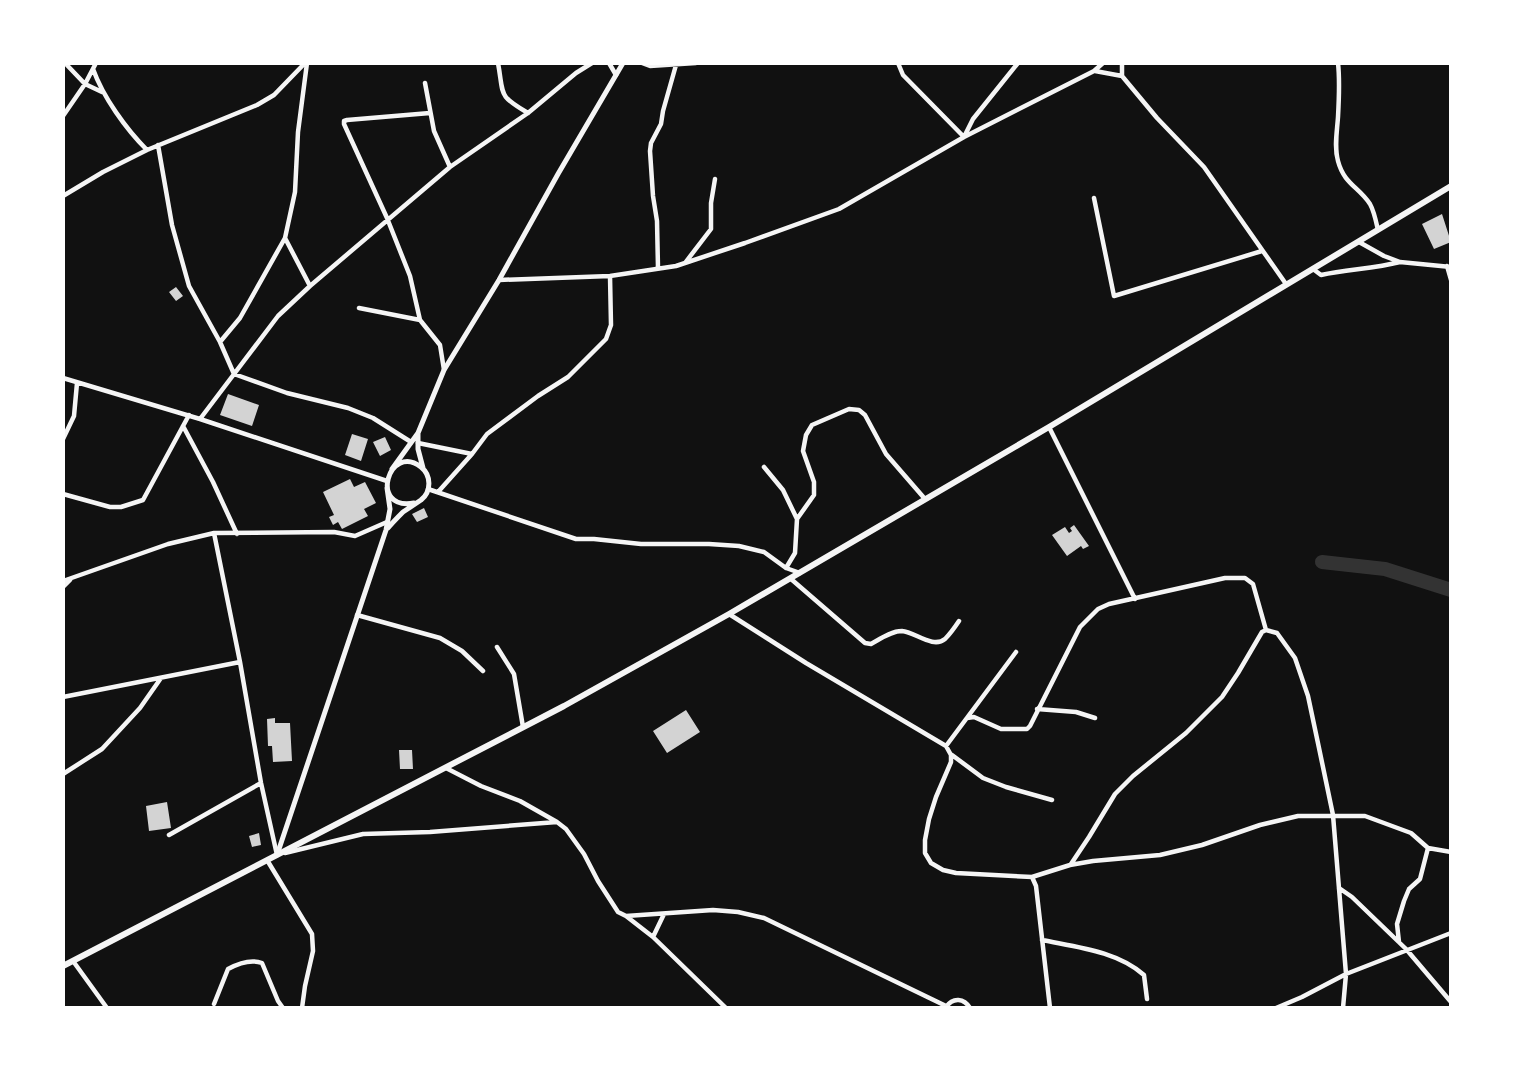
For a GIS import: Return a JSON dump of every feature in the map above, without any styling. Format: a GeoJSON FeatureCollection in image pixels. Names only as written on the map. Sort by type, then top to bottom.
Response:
{"type":"FeatureCollection","features":[{"type":"Feature","properties":{"kind":"main road"},"geometry":{"type":"LineString","coordinates":[[63,966],[523,727],[729,614],[1049,427],[1451,186]]}},
{"type":"Feature","properties":{"kind":"street"},"geometry":{"type":"LineString","coordinates":[[65,63],[85,84],[103,92]]}},
{"type":"Feature","properties":{"kind":"street"},"geometry":{"type":"LineString","coordinates":[[63,196],[147,150],[266,100],[306,63]]}},
{"type":"Feature","properties":{"kind":"street"},"geometry":{"type":"LineString","coordinates":[[220,342],[240,318],[285,238],[295,192],[298,132],[306,63]]}},
{"type":"Feature","properties":{"kind":"street"},"geometry":{"type":"LineString","coordinates":[[498,63],[502,95],[528,113]]}},
{"type":"Feature","properties":{"kind":"street"},"geometry":{"type":"LineString","coordinates":[[200,419],[278,316],[310,286],[450,166],[528,113],[592,63]]}},
{"type":"Feature","properties":{"kind":"street"},"geometry":{"type":"LineString","coordinates":[[609,63],[616,75]]}},
{"type":"Feature","properties":{"kind":"street"},"geometry":{"type":"LineString","coordinates":[[277,855],[386,530],[390,509],[387,485],[392,469],[414,443],[444,370],[499,280],[623,63]]}},
{"type":"Feature","properties":{"kind":"street"},"geometry":{"type":"LineString","coordinates":[[642,63],[650,66],[696,63]]}},
{"type":"Feature","properties":{"kind":"street"},"geometry":{"type":"LineString","coordinates":[[898,63],[903,75],[964,138]]}},
{"type":"Feature","properties":{"kind":"street"},"geometry":{"type":"LineString","coordinates":[[964,138],[973,119],[1018,63]]}},
{"type":"Feature","properties":{"kind":"street"},"geometry":{"type":"LineString","coordinates":[[499,280],[610,276],[676,267],[839,209],[964,138],[1094,71],[1103,63]]}},
{"type":"Feature","properties":{"kind":"street"},"geometry":{"type":"LineString","coordinates":[[1122,63],[1122,76],[1157,118],[1204,167],[1286,284]]}},
{"type":"Feature","properties":{"kind":"street"},"geometry":{"type":"LineString","coordinates":[[1338,63],[1338,160],[1349,183],[1372,206],[1378,230]]}},
{"type":"Feature","properties":{"kind":"street"},"geometry":{"type":"LineString","coordinates":[[658,268],[657,221],[650,151],[661,124],[676,65]]}},
{"type":"Feature","properties":{"kind":"street"},"geometry":{"type":"LineString","coordinates":[[63,116],[94,66]]}},
{"type":"Feature","properties":{"kind":"street"},"geometry":{"type":"LineString","coordinates":[[94,66],[103,92],[132,135],[147,150]]}},
{"type":"Feature","properties":{"kind":"street"},"geometry":{"type":"LineString","coordinates":[[1094,71],[1122,76]]}},
{"type":"Feature","properties":{"kind":"street"},"geometry":{"type":"LineString","coordinates":[[425,83],[434,131],[450,166]]}},
{"type":"Feature","properties":{"kind":"street"},"geometry":{"type":"LineString","coordinates":[[430,113],[344,121],[410,275],[420,320],[439,345],[444,370]]}},
{"type":"Feature","properties":{"kind":"street"},"geometry":{"type":"LineString","coordinates":[[158,145],[173,225],[189,286],[220,342],[234,374],[286,393],[348,408],[373,418],[414,443],[472,454]]}},
{"type":"Feature","properties":{"kind":"street"},"geometry":{"type":"LineString","coordinates":[[685,263],[711,229],[715,179]]}},
{"type":"Feature","properties":{"kind":"street"},"geometry":{"type":"LineString","coordinates":[[63,186],[72,191]]}},
{"type":"Feature","properties":{"kind":"street"},"geometry":{"type":"LineString","coordinates":[[1094,198],[1114,296],[1262,251]]}},
{"type":"Feature","properties":{"kind":"street"},"geometry":{"type":"LineString","coordinates":[[285,238],[310,286]]}},
{"type":"Feature","properties":{"kind":"street"},"geometry":{"type":"LineString","coordinates":[[1359,242],[1399,262],[1449,267],[1451,280]]}},
{"type":"Feature","properties":{"kind":"street"},"geometry":{"type":"LineString","coordinates":[[1312,269],[1321,275],[1399,262]]}},
{"type":"Feature","properties":{"kind":"street"},"geometry":{"type":"LineString","coordinates":[[438,492],[487,434],[568,377],[606,339],[611,326],[610,276]]}},
{"type":"Feature","properties":{"kind":"street"},"geometry":{"type":"LineString","coordinates":[[359,308],[420,320]]}},
{"type":"Feature","properties":{"kind":"street"},"geometry":{"type":"LineString","coordinates":[[63,378],[189,415],[387,485],[394,500],[408,505],[414,503]]}},
{"type":"Feature","properties":{"kind":"street"},"geometry":{"type":"LineString","coordinates":[[63,439],[74,416],[77,383]]}},
{"type":"Feature","properties":{"kind":"street"},"geometry":{"type":"LineString","coordinates":[[786,568],[794,553],[797,519],[814,495],[814,482],[803,451],[806,435],[812,425],[849,409],[859,410],[865,415],[886,454],[925,499]]}},
{"type":"Feature","properties":{"kind":"street"},"geometry":{"type":"LineString","coordinates":[[63,494],[110,507],[121,507],[143,500],[189,415]]}},
{"type":"Feature","properties":{"kind":"street"},"geometry":{"type":"LineString","coordinates":[[183,426],[237,534]]}},
{"type":"Feature","properties":{"kind":"street"},"geometry":{"type":"LineString","coordinates":[[1049,427],[1135,599]]}},
{"type":"Feature","properties":{"kind":"street"},"geometry":{"type":"LineString","coordinates":[[386,530],[398,516],[425,495],[428,489],[427,475],[414,443]]}},
{"type":"Feature","properties":{"kind":"street"},"geometry":{"type":"LineString","coordinates":[[392,469],[405,462],[424,469]]}},
{"type":"Feature","properties":{"kind":"street"},"geometry":{"type":"LineString","coordinates":[[764,467],[783,490],[797,519]]}},
{"type":"Feature","properties":{"kind":"street"},"geometry":{"type":"LineString","coordinates":[[428,489],[576,539],[594,538],[641,544],[739,546],[765,552],[786,568],[801,573]]}},
{"type":"Feature","properties":{"kind":"street"},"geometry":{"type":"LineString","coordinates":[[63,581],[168,544],[214,533],[334,532],[355,536],[387,522]]}},
{"type":"Feature","properties":{"kind":"street"},"geometry":{"type":"LineString","coordinates":[[214,533],[277,855]]}},
{"type":"Feature","properties":{"kind":"street"},"geometry":{"type":"LineString","coordinates":[[967,718],[974,717],[1001,729],[1027,729],[1080,626],[1098,609],[1109,604],[1225,578],[1245,578],[1254,584],[1266,630]]}},
{"type":"Feature","properties":{"kind":"street"},"geometry":{"type":"LineString","coordinates":[[63,587],[71,579]]}},
{"type":"Feature","properties":{"kind":"street"},"geometry":{"type":"LineString","coordinates":[[791,579],[866,643],[871,644],[900,631],[940,642],[959,621]]}},
{"type":"Feature","properties":{"kind":"street"},"geometry":{"type":"LineString","coordinates":[[729,614],[946,746],[951,755],[983,778],[1052,800]]}},
{"type":"Feature","properties":{"kind":"street"},"geometry":{"type":"LineString","coordinates":[[357,615],[440,638],[463,651],[483,671]]}},
{"type":"Feature","properties":{"kind":"street"},"geometry":{"type":"LineString","coordinates":[[1266,630],[1277,634],[1295,659],[1308,696],[1333,816],[1346,974],[1345,1008]]}},
{"type":"Feature","properties":{"kind":"street"},"geometry":{"type":"LineString","coordinates":[[1070,865],[1115,794],[1186,733],[1222,697],[1262,632],[1266,630]]}},
{"type":"Feature","properties":{"kind":"street"},"geometry":{"type":"LineString","coordinates":[[497,647],[514,674],[523,727]]}},
{"type":"Feature","properties":{"kind":"street"},"geometry":{"type":"LineString","coordinates":[[946,746],[1017,652]]}},
{"type":"Feature","properties":{"kind":"street"},"geometry":{"type":"LineString","coordinates":[[63,697],[240,662]]}},
{"type":"Feature","properties":{"kind":"street"},"geometry":{"type":"LineString","coordinates":[[65,771],[102,749],[141,708],[161,677]]}},
{"type":"Feature","properties":{"kind":"street"},"geometry":{"type":"LineString","coordinates":[[1037,709],[1076,712],[1095,718]]}},
{"type":"Feature","properties":{"kind":"street"},"geometry":{"type":"LineString","coordinates":[[951,755],[951,762],[929,819],[925,853],[931,863],[956,873],[1031,877],[1093,861],[1160,855],[1298,816],[1365,816],[1411,833],[1428,848],[1451,852]]}},
{"type":"Feature","properties":{"kind":"street"},"geometry":{"type":"LineString","coordinates":[[445,768],[481,786],[520,800],[566,829],[618,912],[653,937],[726,1008]]}},
{"type":"Feature","properties":{"kind":"street"},"geometry":{"type":"LineString","coordinates":[[169,835],[261,783]]}},
{"type":"Feature","properties":{"kind":"street"},"geometry":{"type":"LineString","coordinates":[[277,855],[363,834],[430,832],[557,822]]}},
{"type":"Feature","properties":{"kind":"street"},"geometry":{"type":"LineString","coordinates":[[1390,934],[1397,924],[1406,895],[1420,879],[1428,848]]}},
{"type":"Feature","properties":{"kind":"street"},"geometry":{"type":"LineString","coordinates":[[267,860],[312,934],[313,951],[302,1008]]}},
{"type":"Feature","properties":{"kind":"street"},"geometry":{"type":"LineString","coordinates":[[1031,877],[1036,886],[1051,1008]]}},
{"type":"Feature","properties":{"kind":"street"},"geometry":{"type":"LineString","coordinates":[[1339,888],[1406,949],[1451,1002]]}},
{"type":"Feature","properties":{"kind":"street"},"geometry":{"type":"LineString","coordinates":[[626,916],[713,910],[764,918],[946,1007],[958,1000],[966,1002],[970,1008]]}},
{"type":"Feature","properties":{"kind":"street"},"geometry":{"type":"LineString","coordinates":[[653,937],[664,914]]}},
{"type":"Feature","properties":{"kind":"street"},"geometry":{"type":"LineString","coordinates":[[1397,924],[1399,943]]}},
{"type":"Feature","properties":{"kind":"street"},"geometry":{"type":"LineString","coordinates":[[1276,1008],[1346,974],[1451,933]]}},
{"type":"Feature","properties":{"kind":"street"},"geometry":{"type":"LineString","coordinates":[[1042,940],[1086,948],[1135,967],[1144,975],[1147,999]]}},
{"type":"Feature","properties":{"kind":"street"},"geometry":{"type":"LineString","coordinates":[[73,961],[107,1008]]}},
{"type":"Feature","properties":{"kind":"street"},"geometry":{"type":"LineString","coordinates":[[214,1004],[229,969],[248,961],[256,961],[262,963],[283,1008]]}},
{"type":"Feature","properties":{"kind":"building"},"geometry":{"type":"Polygon","coordinates":[[[1442,214],[1451,242],[1434,249],[1422,224],[1442,214]]]}},
{"type":"Feature","properties":{"kind":"building"},"geometry":{"type":"Polygon","coordinates":[[[176,287],[183,296],[176,301],[169,292],[176,287]]]}},
{"type":"Feature","properties":{"kind":"building"},"geometry":{"type":"Polygon","coordinates":[[[228,394],[259,405],[252,426],[220,415],[228,394]]]}},
{"type":"Feature","properties":{"kind":"building"},"geometry":{"type":"Polygon","coordinates":[[[352,434],[368,439],[361,461],[345,455],[352,434]]]}},
{"type":"Feature","properties":{"kind":"building"},"geometry":{"type":"Polygon","coordinates":[[[385,437],[391,450],[380,456],[373,442],[385,437]]]}},
{"type":"Feature","properties":{"kind":"building"},"geometry":{"type":"Polygon","coordinates":[[[350,479],[354,487],[365,482],[376,503],[364,509],[368,516],[342,529],[338,522],[333,525],[329,517],[334,515],[323,492],[350,479]]]}},
{"type":"Feature","properties":{"kind":"building"},"geometry":{"type":"Polygon","coordinates":[[[424,508],[428,517],[417,522],[412,514],[424,508]]]}},
{"type":"Feature","properties":{"kind":"building"},"geometry":{"type":"Polygon","coordinates":[[[1074,525],[1089,546],[1083,549],[1081,546],[1067,556],[1052,535],[1065,527],[1069,533],[1074,525]]]}},
{"type":"Feature","properties":{"kind":"building"},"geometry":{"type":"Polygon","coordinates":[[[686,710],[700,732],[667,753],[653,731],[686,710]]]}},
{"type":"Feature","properties":{"kind":"building"},"geometry":{"type":"Polygon","coordinates":[[[275,718],[275,723],[290,723],[292,761],[273,762],[272,746],[268,746],[267,719],[275,718]]]}},
{"type":"Feature","properties":{"kind":"building"},"geometry":{"type":"Polygon","coordinates":[[[399,750],[412,750],[413,769],[400,769],[399,750]]]}},
{"type":"Feature","properties":{"kind":"building"},"geometry":{"type":"Polygon","coordinates":[[[167,802],[171,828],[149,831],[146,806],[167,802]]]}},
{"type":"Feature","properties":{"kind":"building"},"geometry":{"type":"Polygon","coordinates":[[[259,833],[261,845],[252,847],[249,836],[259,833]]]}},
{"type":"Feature","properties":{"kind":"waterway"},"geometry":{"type":"LineString","coordinates":[[1322,562],[1385,569],[1451,590]]}}]}
